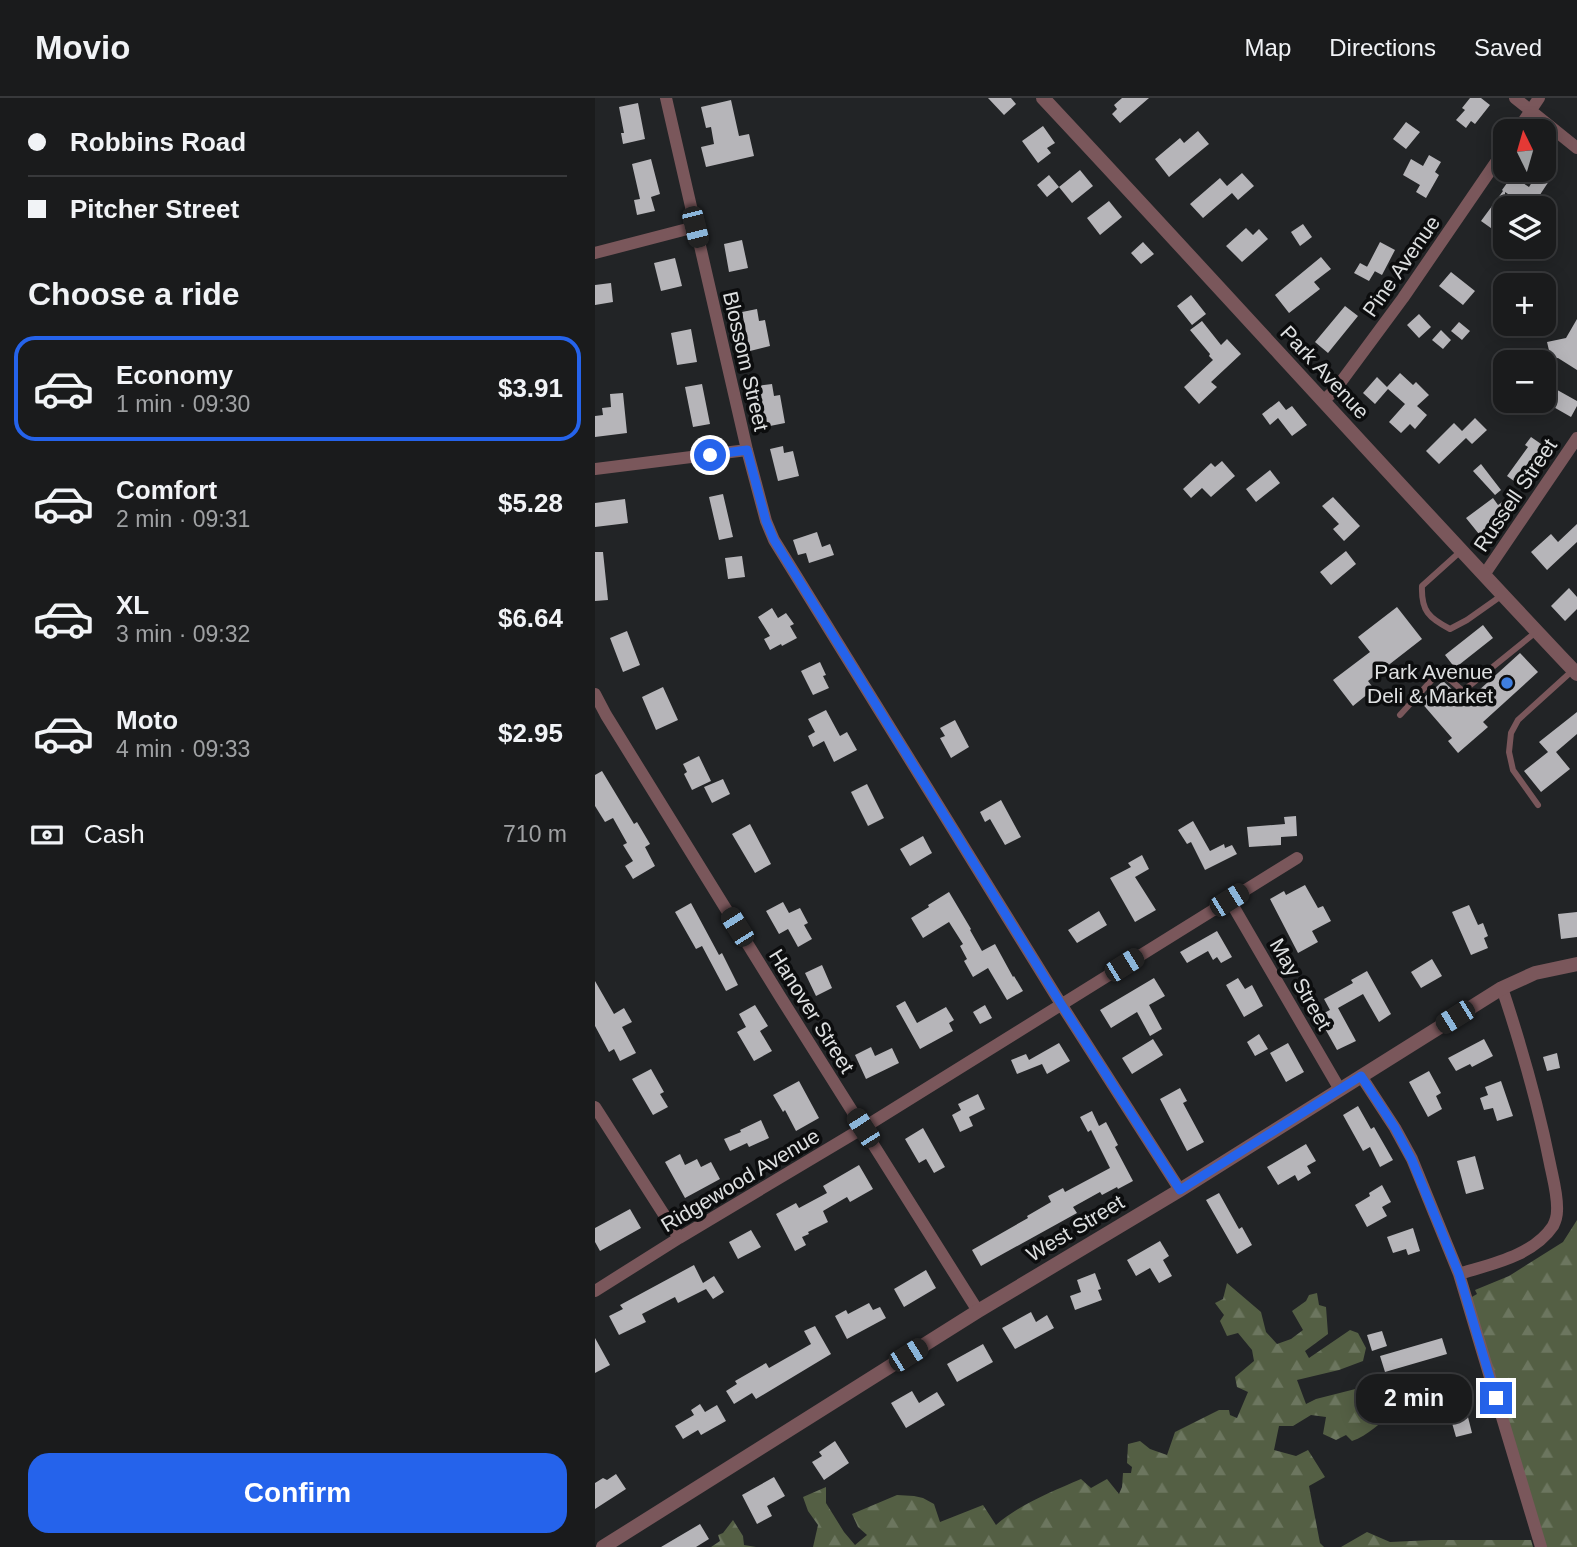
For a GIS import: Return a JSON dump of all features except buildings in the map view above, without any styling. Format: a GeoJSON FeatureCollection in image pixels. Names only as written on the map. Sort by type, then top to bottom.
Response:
{"type":"FeatureCollection","features":[{"type":"Feature","properties":{"kind":"street","name":"Blossom Street"},"geometry":{"type":"LineString","coordinates":[[666,98],[747,450],[766,521],[774,540],[1061,1004],[1180,1190]]}},
{"type":"Feature","properties":{"kind":"street","name":"Park Avenue"},"geometry":{"type":"LineString","coordinates":[[1043,98],[1575,672]]}},
{"type":"Feature","properties":{"kind":"street"},"geometry":{"type":"LineString","coordinates":[[1515,98],[1577,148]]}},
{"type":"Feature","properties":{"kind":"street"},"geometry":{"type":"LineString","coordinates":[[1525,119],[1539,98]]}},
{"type":"Feature","properties":{"kind":"street","name":"Pine Avenue"},"geometry":{"type":"LineString","coordinates":[[1323,401],[1335,390],[1403,298],[1493,167]]}},
{"type":"Feature","properties":{"kind":"street"},"geometry":{"type":"LineString","coordinates":[[595,253],[695,227]]}},
{"type":"Feature","properties":{"kind":"street","name":"Russell Street"},"geometry":{"type":"LineString","coordinates":[[1484,575],[1577,438]]}},
{"type":"Feature","properties":{"kind":"street"},"geometry":{"type":"LineString","coordinates":[[595,469],[747,450]]}},
{"type":"Feature","properties":{"kind":"street","name":"Hanover Street"},"geometry":{"type":"LineString","coordinates":[[595,694],[781,998],[978,1311]]}},
{"type":"Feature","properties":{"kind":"street","name":"Ridgewood Avenue"},"geometry":{"type":"LineString","coordinates":[[595,1291],[1297,858]]}},
{"type":"Feature","properties":{"kind":"street","name":"May Street"},"geometry":{"type":"LineString","coordinates":[[1229,900],[1339,1088]]}},
{"type":"Feature","properties":{"kind":"street","name":"West Street"},"geometry":{"type":"LineString","coordinates":[[603,1547],[978,1311],[1180,1190],[1502,988],[1535,973],[1577,964]]}},
{"type":"Feature","properties":{"kind":"street"},"geometry":{"type":"LineString","coordinates":[[1459,1274],[1525,1251],[1543,1238],[1555,1224],[1557,1212],[1541,1123],[1502,988]]}},
{"type":"Feature","properties":{"kind":"street"},"geometry":{"type":"LineString","coordinates":[[1361,1076],[1412,1160],[1459,1274],[1541,1547]]}},
{"type":"Feature","properties":{"kind":"street"},"geometry":{"type":"LineString","coordinates":[[595,1107],[680,1238]]}},
{"type":"Feature","properties":{"kind":"lane"},"geometry":{"type":"LineString","coordinates":[[1462,550],[1422,586],[1425,610],[1435,621],[1450,629],[1503,594]]}},
{"type":"Feature","properties":{"kind":"lane"},"geometry":{"type":"LineString","coordinates":[[1399,715],[1440,671],[1463,691],[1538,630]]}},
{"type":"Feature","properties":{"kind":"lane"},"geometry":{"type":"LineString","coordinates":[[1538,805],[1513,770],[1509,752],[1511,733],[1518,720],[1575,672]]}},
{"type":"Feature","properties":{"kind":"green space"},"geometry":{"type":"Polygon","coordinates":[[[1577,1220],[1577,1547],[1546,1547],[1470,1298],[1477,1294],[1475,1290],[1509,1276],[1563,1242],[1577,1220]]]}},
{"type":"Feature","properties":{"kind":"green space"},"geometry":{"type":"Polygon","coordinates":[[[1227,1283],[1261,1312],[1266,1332],[1277,1344],[1291,1339],[1303,1330],[1292,1311],[1306,1301],[1309,1295],[1317,1293],[1319,1305],[1326,1307],[1328,1334],[1305,1351],[1309,1358],[1350,1330],[1358,1333],[1366,1348],[1363,1361],[1297,1380],[1306,1404],[1379,1383],[1394,1413],[1352,1441],[1346,1435],[1336,1440],[1323,1434],[1326,1417],[1311,1415],[1293,1426],[1279,1426],[1274,1450],[1296,1456],[1308,1450],[1325,1477],[1309,1486],[1320,1543],[1324,1547],[813,1547],[818,1525],[808,1511],[803,1497],[826,1487],[826,1503],[855,1545],[867,1535],[858,1527],[852,1514],[897,1495],[923,1498],[934,1504],[940,1522],[983,1505],[996,1525],[1026,1505],[1081,1479],[1091,1488],[1107,1479],[1119,1494],[1123,1473],[1131,1473],[1132,1467],[1127,1463],[1128,1444],[1140,1441],[1150,1449],[1167,1455],[1175,1432],[1219,1410],[1229,1410],[1230,1415],[1237,1418],[1248,1392],[1237,1387],[1235,1377],[1254,1361],[1252,1350],[1238,1333],[1227,1336],[1220,1321],[1224,1315],[1215,1303],[1223,1299],[1227,1283]]]}},
{"type":"Feature","properties":{"kind":"green space"},"geometry":{"type":"Polygon","coordinates":[[[733,1520],[743,1536],[744,1545],[756,1547],[711,1547],[720,1541],[718,1535],[723,1533],[733,1520]]]}},
{"type":"Feature","properties":{"kind":"green space"},"geometry":{"type":"Polygon","coordinates":[[[1367,1532],[1390,1542],[1531,1540],[1533,1547],[1341,1547],[1367,1532]]]}},
{"type":"Feature","properties":{"kind":"place","name":"Park Avenue Deli & Market"},"geometry":{"type":"Point","coordinates":[1507,683]}},
{"type":"Feature","properties":{"kind":"route"},"geometry":{"type":"LineString","coordinates":[[710,455],[747,450],[766,521],[774,540],[1061,1004],[1180,1190],[1361,1076],[1412,1160],[1459,1274],[1496,1398]]}}]}
